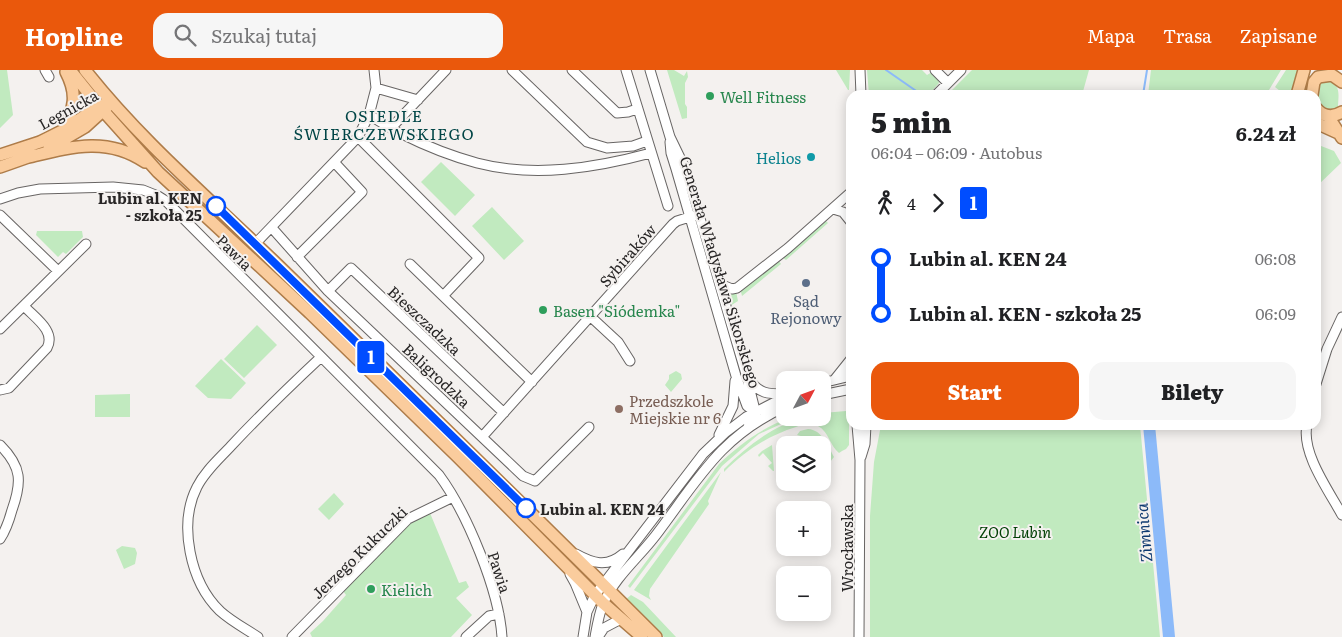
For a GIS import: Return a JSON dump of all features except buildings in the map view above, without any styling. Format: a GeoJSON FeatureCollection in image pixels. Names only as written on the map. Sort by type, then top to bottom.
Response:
{"type":"FeatureCollection","features":[{"type":"Feature","properties":{"kind":"main road"},"geometry":{"type":"LineString","coordinates":[[64,130],[74,103],[74,90],[66,70]]}},
{"type":"Feature","properties":{"kind":"main road"},"geometry":{"type":"LineString","coordinates":[[70,70],[101,109],[158,172],[331,334],[458,457],[599,599],[642,637]]}},
{"type":"Feature","properties":{"kind":"main road"},"geometry":{"type":"LineString","coordinates":[[85,70],[112,102],[171,163],[256,243],[656,637]]}},
{"type":"Feature","properties":{"kind":"main road"},"geometry":{"type":"LineString","coordinates":[[1298,90],[1304,70]]}},
{"type":"Feature","properties":{"kind":"main road"},"geometry":{"type":"LineString","coordinates":[[1309,70],[1314,82]]}},
{"type":"Feature","properties":{"kind":"main road"},"geometry":{"type":"LineString","coordinates":[[1312,90],[1314,82],[1318,77],[1337,77]]}},
{"type":"Feature","properties":{"kind":"main road","name":"Legnicka"},"geometry":{"type":"LineString","coordinates":[[0,155],[40,142],[112,102]]}},
{"type":"Feature","properties":{"kind":"main road","name":"Legnicka"},"geometry":{"type":"LineString","coordinates":[[0,167],[29,157],[74,134],[101,109]]}},
{"type":"Feature","properties":{"kind":"main road"},"geometry":{"type":"LineString","coordinates":[[1321,115],[1335,116],[1342,112]]}},
{"type":"Feature","properties":{"kind":"main road"},"geometry":{"type":"LineString","coordinates":[[1321,117],[1340,135]]}},
{"type":"Feature","properties":{"kind":"main road"},"geometry":{"type":"LineString","coordinates":[[29,157],[67,147],[93,145],[112,148],[130,154],[158,172]]}},
{"type":"Feature","properties":{"kind":"street"},"geometry":{"type":"LineString","coordinates":[[256,243],[358,137],[369,115],[376,88],[374,70]]}},
{"type":"Feature","properties":{"kind":"street"},"geometry":{"type":"LineString","coordinates":[[391,128],[446,70]]}},
{"type":"Feature","properties":{"kind":"street"},"geometry":{"type":"LineString","coordinates":[[512,70],[587,142],[607,148],[633,146],[647,141]]}},
{"type":"Feature","properties":{"kind":"street"},"geometry":{"type":"LineString","coordinates":[[572,70],[616,113],[638,109]]}},
{"type":"Feature","properties":{"kind":"street"},"geometry":{"type":"LineString","coordinates":[[626,70],[668,206]]}},
{"type":"Feature","properties":{"kind":"street","name":"Generała Władysława Sikorskiego"},"geometry":{"type":"LineString","coordinates":[[650,70],[670,137],[684,166],[699,214],[746,374],[754,412]]}},
{"type":"Feature","properties":{"kind":"street"},"geometry":{"type":"LineString","coordinates":[[860,70],[861,90]]}},
{"type":"Feature","properties":{"kind":"street"},"geometry":{"type":"LineString","coordinates":[[941,90],[961,70]]}},
{"type":"Feature","properties":{"kind":"street"},"geometry":{"type":"LineString","coordinates":[[936,71],[948,83]]}},
{"type":"Feature","properties":{"kind":"street"},"geometry":{"type":"LineString","coordinates":[[376,88],[418,100]]}},
{"type":"Feature","properties":{"kind":"street"},"geometry":{"type":"LineString","coordinates":[[369,115],[391,128],[440,151],[478,163],[507,168],[562,170],[592,166],[651,153]]}},
{"type":"Feature","properties":{"kind":"street","name":"Bieszczadzka"},"geometry":{"type":"LineString","coordinates":[[358,137],[479,258],[443,296]]}},
{"type":"Feature","properties":{"kind":"street","name":"Generała Władysława Sikorskiego"},"geometry":{"type":"LineString","coordinates":[[670,137],[671,153],[736,376],[747,406],[754,412]]}},
{"type":"Feature","properties":{"kind":"street"},"geometry":{"type":"LineString","coordinates":[[297,257],[362,192],[334,162]]}},
{"type":"Feature","properties":{"kind":"street","name":"Pawia"},"geometry":{"type":"LineString","coordinates":[[0,199],[23,192],[120,187],[138,189],[158,196],[170,205],[432,467],[453,497],[481,557],[499,614],[502,637]]}},
{"type":"Feature","properties":{"kind":"street"},"geometry":{"type":"LineString","coordinates":[[720,284],[732,289],[737,288],[788,248],[846,197]]}},
{"type":"Feature","properties":{"kind":"street"},"geometry":{"type":"LineString","coordinates":[[836,207],[846,204]]}},
{"type":"Feature","properties":{"kind":"street"},"geometry":{"type":"LineString","coordinates":[[836,207],[846,216]]}},
{"type":"Feature","properties":{"kind":"street","name":"Sybiraków"},"geometry":{"type":"LineString","coordinates":[[482,437],[673,224],[699,214]]}},
{"type":"Feature","properties":{"kind":"street"},"geometry":{"type":"LineString","coordinates":[[0,215],[58,271]]}},
{"type":"Feature","properties":{"kind":"street","name":"Baligrodzka"},"geometry":{"type":"LineString","coordinates":[[272,228],[328,291],[523,476],[535,481],[589,427]]}},
{"type":"Feature","properties":{"kind":"street"},"geometry":{"type":"LineString","coordinates":[[0,330],[86,244]]}},
{"type":"Feature","properties":{"kind":"street","name":"Bieszczadzka"},"geometry":{"type":"LineString","coordinates":[[410,264],[532,382]]}},
{"type":"Feature","properties":{"kind":"street","name":"Bieszczadzka"},"geometry":{"type":"LineString","coordinates":[[328,291],[351,268],[504,413]]}},
{"type":"Feature","properties":{"kind":"street"},"geometry":{"type":"LineString","coordinates":[[0,390],[9,388],[47,348],[49,343],[49,334],[46,329],[24,306]]}},
{"type":"Feature","properties":{"kind":"street"},"geometry":{"type":"LineString","coordinates":[[591,317],[618,342],[630,361]]}},
{"type":"Feature","properties":{"kind":"street"},"geometry":{"type":"LineString","coordinates":[[1321,369],[1330,342],[1342,317]]}},
{"type":"Feature","properties":{"kind":"street"},"geometry":{"type":"LineString","coordinates":[[258,637],[220,611],[204,590],[190,555],[187,530],[190,507],[204,475],[248,428],[321,357]]}},
{"type":"Feature","properties":{"kind":"street"},"geometry":{"type":"LineString","coordinates":[[835,380],[846,366]]}},
{"type":"Feature","properties":{"kind":"street"},"geometry":{"type":"LineString","coordinates":[[746,374],[759,390],[776,395]]}},
{"type":"Feature","properties":{"kind":"street"},"geometry":{"type":"LineString","coordinates":[[716,441],[733,406],[736,376]]}},
{"type":"Feature","properties":{"kind":"street"},"geometry":{"type":"LineString","coordinates":[[831,381],[846,377]]}},
{"type":"Feature","properties":{"kind":"street"},"geometry":{"type":"LineString","coordinates":[[831,394],[846,389]]}},
{"type":"Feature","properties":{"kind":"street"},"geometry":{"type":"LineString","coordinates":[[587,612],[599,599],[629,549],[684,477],[716,441],[754,412],[776,401]]}},
{"type":"Feature","properties":{"kind":"street"},"geometry":{"type":"LineString","coordinates":[[754,412],[767,416]]}},
{"type":"Feature","properties":{"kind":"street"},"geometry":{"type":"LineString","coordinates":[[748,427],[754,412]]}},
{"type":"Feature","properties":{"kind":"street"},"geometry":{"type":"LineString","coordinates":[[606,588],[625,570],[659,531],[704,468],[723,448],[748,427],[776,412]]}},
{"type":"Feature","properties":{"kind":"street","name":"Wrocławska"},"geometry":{"type":"LineString","coordinates":[[857,430],[860,460],[859,637]]}},
{"type":"Feature","properties":{"kind":"street","name":"Wrocławska"},"geometry":{"type":"LineString","coordinates":[[860,460],[865,444],[866,430]]}},
{"type":"Feature","properties":{"kind":"street"},"geometry":{"type":"LineString","coordinates":[[1306,430],[1309,455],[1342,516]]}},
{"type":"Feature","properties":{"kind":"street"},"geometry":{"type":"LineString","coordinates":[[0,445],[15,463],[19,484],[17,497],[6,531],[0,539]]}},
{"type":"Feature","properties":{"kind":"street","name":"Jerzego Kukuczki"},"geometry":{"type":"LineString","coordinates":[[292,637],[408,519],[453,497]]}},
{"type":"Feature","properties":{"kind":"street"},"geometry":{"type":"LineString","coordinates":[[566,548],[596,563],[611,562],[629,549]]}},
{"type":"Feature","properties":{"kind":"street"},"geometry":{"type":"LineString","coordinates":[[562,562],[575,583],[587,612],[583,637]]}},
{"type":"Feature","properties":{"kind":"street"},"geometry":{"type":"LineString","coordinates":[[596,637],[599,599]]}},
{"type":"Feature","properties":{"kind":"street","name":"Pawia"},"geometry":{"type":"LineString","coordinates":[[466,637],[489,616],[499,614]]}},
{"type":"Feature","properties":{"kind":"street"},"geometry":{"type":"LineString","coordinates":[[596,637],[604,628],[621,619]]}},
{"type":"Feature","properties":{"kind":"green space"},"geometry":{"type":"Polygon","coordinates":[[[0,70],[7,70],[13,115],[0,128],[0,70]]]}},
{"type":"Feature","properties":{"kind":"green space"},"geometry":{"type":"Polygon","coordinates":[[[667,70],[674,70],[684,76],[687,71],[685,104],[687,107],[687,118],[682,119],[667,70]]]}},
{"type":"Feature","properties":{"kind":"green space"},"geometry":{"type":"Polygon","coordinates":[[[836,70],[850,70],[849,90],[848,90],[836,70]]]}},
{"type":"Feature","properties":{"kind":"green space"},"geometry":{"type":"Polygon","coordinates":[[[867,70],[922,70],[927,75],[932,72],[938,78],[939,83],[933,90],[869,90],[867,70]]]}},
{"type":"Feature","properties":{"kind":"green space"},"geometry":{"type":"Polygon","coordinates":[[[972,70],[1089,70],[1083,90],[952,90],[972,70]]]}},
{"type":"Feature","properties":{"kind":"green space"},"geometry":{"type":"Polygon","coordinates":[[[1151,70],[1281,70],[1269,90],[1149,90],[1151,70]]]}},
{"type":"Feature","properties":{"kind":"green space"},"geometry":{"type":"Polygon","coordinates":[[[1286,70],[1301,70],[1295,90],[1279,90],[1275,87],[1286,70]]]}},
{"type":"Feature","properties":{"kind":"green space"},"geometry":{"type":"Polygon","coordinates":[[[1328,81],[1335,85],[1339,95],[1338,108],[1330,110],[1323,107],[1321,103],[1321,90],[1318,90],[1319,83],[1328,81]]]}},
{"type":"Feature","properties":{"kind":"green space"},"geometry":{"type":"Polygon","coordinates":[[[1321,146],[1334,151],[1341,163],[1321,182],[1321,146]]]}},
{"type":"Feature","properties":{"kind":"green space"},"geometry":{"type":"Polygon","coordinates":[[[441,162],[475,195],[455,216],[421,182],[441,162]]]}},
{"type":"Feature","properties":{"kind":"green space"},"geometry":{"type":"Polygon","coordinates":[[[492,207],[524,241],[504,260],[472,226],[492,207]]]}},
{"type":"Feature","properties":{"kind":"green space"},"geometry":{"type":"Polygon","coordinates":[[[826,221],[828,223],[786,260],[783,258],[826,221]]]}},
{"type":"Feature","properties":{"kind":"green space"},"geometry":{"type":"Polygon","coordinates":[[[37,231],[82,231],[83,237],[66,254],[63,252],[58,257],[36,235],[37,231]]]}},
{"type":"Feature","properties":{"kind":"green space"},"geometry":{"type":"Polygon","coordinates":[[[779,261],[781,264],[742,296],[740,288],[764,269],[770,268],[779,261]]]}},
{"type":"Feature","properties":{"kind":"green space"},"geometry":{"type":"Polygon","coordinates":[[[736,291],[738,301],[730,306],[727,293],[736,291]]]}},
{"type":"Feature","properties":{"kind":"green space"},"geometry":{"type":"Polygon","coordinates":[[[257,325],[277,345],[244,378],[224,359],[257,325]]]}},
{"type":"Feature","properties":{"kind":"green space"},"geometry":{"type":"Polygon","coordinates":[[[221,359],[246,383],[231,399],[208,398],[195,386],[221,359]]]}},
{"type":"Feature","properties":{"kind":"green space"},"geometry":{"type":"Polygon","coordinates":[[[676,371],[681,374],[682,379],[671,392],[665,385],[669,375],[676,371]]]}},
{"type":"Feature","properties":{"kind":"green space"},"geometry":{"type":"Polygon","coordinates":[[[130,394],[130,417],[95,417],[95,395],[130,394]]]}},
{"type":"Feature","properties":{"kind":"green space"},"geometry":{"type":"Polygon","coordinates":[[[846,411],[846,430],[849,430],[849,445],[839,453],[831,443],[831,436],[828,436],[818,426],[831,426],[831,412],[846,411]]]}},
{"type":"Feature","properties":{"kind":"green space"},"geometry":{"type":"Polygon","coordinates":[[[776,424],[776,426],[759,434],[722,466],[630,588],[628,586],[719,464],[751,438],[776,424]]]}},
{"type":"Feature","properties":{"kind":"green space"},"geometry":{"type":"Polygon","coordinates":[[[781,426],[799,426],[766,440],[748,451],[724,472],[724,469],[750,445],[781,426]]]}},
{"type":"Feature","properties":{"kind":"green space"},"geometry":{"type":"Polygon","coordinates":[[[813,430],[822,436],[797,435],[800,431],[813,430]]]}},
{"type":"Feature","properties":{"kind":"green space","name":"ZOO Lubin"},"geometry":{"type":"Polygon","coordinates":[[[880,430],[1140,430],[1160,637],[870,637],[870,516],[874,462],[880,430]]]}},
{"type":"Feature","properties":{"kind":"green space"},"geometry":{"type":"Polygon","coordinates":[[[772,445],[774,471],[768,466],[772,463],[763,453],[759,457],[758,455],[772,445]]]}},
{"type":"Feature","properties":{"kind":"green space"},"geometry":{"type":"Polygon","coordinates":[[[721,472],[708,501],[709,504],[650,589],[649,596],[651,600],[634,590],[721,472]]]}},
{"type":"Feature","properties":{"kind":"green space"},"geometry":{"type":"Polygon","coordinates":[[[334,493],[344,504],[329,520],[318,509],[334,493]]]}},
{"type":"Feature","properties":{"kind":"green space"},"geometry":{"type":"Polygon","coordinates":[[[430,513],[459,583],[466,581],[469,587],[456,598],[472,615],[451,637],[312,637],[310,633],[346,595],[343,591],[411,522],[430,513]]]}},
{"type":"Feature","properties":{"kind":"green space"},"geometry":{"type":"Polygon","coordinates":[[[122,546],[135,548],[137,553],[135,564],[124,569],[116,550],[122,546]]]}},
{"type":"Feature","properties":{"kind":"green space"},"geometry":{"type":"Polygon","coordinates":[[[631,595],[643,602],[676,637],[664,637],[625,600],[631,595]]]}},
{"type":"Feature","properties":{"kind":"waterway"},"geometry":{"type":"LineString","coordinates":[[886,70],[915,90]]}},
{"type":"Feature","properties":{"kind":"waterway","name":"Zimnica"},"geometry":{"type":"LineString","coordinates":[[1144,90],[1147,70]]}},
{"type":"Feature","properties":{"kind":"waterway","name":"Zimnica"},"geometry":{"type":"LineString","coordinates":[[1149,430],[1169,637]]}},
{"type":"Feature","properties":{"kind":"bus line","name":"1"},"geometry":{"type":"LineString","coordinates":[[216,206],[526,508]]}},
{"type":"Feature","properties":{"kind":"place","name":"Well Fitness"},"geometry":{"type":"Point","coordinates":[710,96]}},
{"type":"Feature","properties":{"kind":"place","name":"Helios"},"geometry":{"type":"Point","coordinates":[811,157]}},
{"type":"Feature","properties":{"kind":"place","name":"Lubin al. KEN - szkoła 25"},"geometry":{"type":"Point","coordinates":[216,206]}},
{"type":"Feature","properties":{"kind":"place","name":"Sąd Rejonowy"},"geometry":{"type":"Point","coordinates":[806,283]}},
{"type":"Feature","properties":{"kind":"place","name":"Basen \"Siódemka\""},"geometry":{"type":"Point","coordinates":[543,310]}},
{"type":"Feature","properties":{"kind":"place","name":"Przedszkole Miejskie nr 6"},"geometry":{"type":"Point","coordinates":[619,409]}},
{"type":"Feature","properties":{"kind":"place","name":"Lubin al. KEN 24"},"geometry":{"type":"Point","coordinates":[526,508]}},
{"type":"Feature","properties":{"kind":"place","name":"Kielich"},"geometry":{"type":"Point","coordinates":[371,589]}},
{"type":"Feature","properties":{"kind":"district","name":"OSIEDLE ŚWIERCZEWSKIEGO"},"geometry":{"type":"Point","coordinates":[384,124]}}]}
